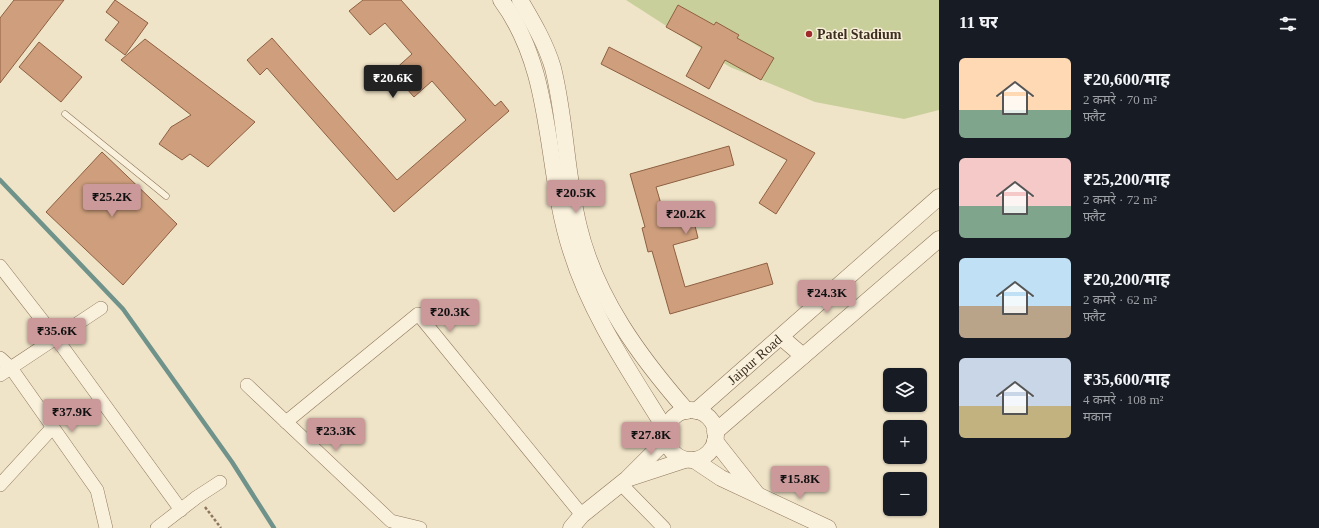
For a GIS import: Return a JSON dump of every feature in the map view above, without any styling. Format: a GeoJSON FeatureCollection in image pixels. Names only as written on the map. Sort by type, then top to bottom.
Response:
{"type":"FeatureCollection","features":[{"type":"Feature","properties":{"kind":"street"},"geometry":{"type":"LineString","coordinates":[[501,0],[524,39],[534,63],[544,106],[561,214],[570,250],[584,290],[666,435],[669,449],[676,456],[689,460],[760,498],[828,528]]}},
{"type":"Feature","properties":{"kind":"street"},"geometry":{"type":"LineString","coordinates":[[520,0],[538,30],[552,67],[560,105],[579,226],[589,261],[598,284],[634,345],[653,372],[691,411],[705,415],[712,422],[715,436],[760,498]]}},
{"type":"Feature","properties":{"kind":"street","name":"Jaipur Road"},"geometry":{"type":"LineString","coordinates":[[691,411],[780,337],[939,196]]}},
{"type":"Feature","properties":{"kind":"street","name":"Jaipur Road"},"geometry":{"type":"LineString","coordinates":[[715,436],[802,356],[939,239]]}},
{"type":"Feature","properties":{"kind":"street"},"geometry":{"type":"LineString","coordinates":[[0,266],[56,338],[181,510]]}},
{"type":"Feature","properties":{"kind":"street"},"geometry":{"type":"LineString","coordinates":[[5,372],[101,308]]}},
{"type":"Feature","properties":{"kind":"street"},"geometry":{"type":"LineString","coordinates":[[286,422],[418,314],[582,515]]}},
{"type":"Feature","properties":{"kind":"street"},"geometry":{"type":"LineString","coordinates":[[780,337],[802,356]]}},
{"type":"Feature","properties":{"kind":"street"},"geometry":{"type":"LineString","coordinates":[[0,358],[5,372],[53,427],[97,490],[106,528]]}},
{"type":"Feature","properties":{"kind":"street"},"geometry":{"type":"LineString","coordinates":[[247,385],[391,521],[420,528]]}},
{"type":"Feature","properties":{"kind":"street"},"geometry":{"type":"LineString","coordinates":[[571,528],[582,515],[624,482],[666,435],[674,418],[691,411]]}},
{"type":"Feature","properties":{"kind":"street"},"geometry":{"type":"LineString","coordinates":[[1,484],[53,427]]}},
{"type":"Feature","properties":{"kind":"street"},"geometry":{"type":"LineString","coordinates":[[624,482],[689,460],[704,457],[711,450],[715,436]]}},
{"type":"Feature","properties":{"kind":"street"},"geometry":{"type":"LineString","coordinates":[[157,528],[220,482]]}},
{"type":"Feature","properties":{"kind":"street"},"geometry":{"type":"LineString","coordinates":[[624,482],[664,528]]}},
{"type":"Feature","properties":{"kind":"lane"},"geometry":{"type":"LineString","coordinates":[[65,114],[166,196]]}},
{"type":"Feature","properties":{"kind":"path"},"geometry":{"type":"LineString","coordinates":[[198,497],[221,528]]}},
{"type":"Feature","properties":{"kind":"green space","name":"Patel Stadium"},"geometry":{"type":"Polygon","coordinates":[[[626,0],[939,0],[939,110],[904,119],[815,102],[730,67],[626,0]]]}},
{"type":"Feature","properties":{"kind":"building"},"geometry":{"type":"Polygon","coordinates":[[[14,0],[64,0],[0,83],[0,18],[14,0]]]}},
{"type":"Feature","properties":{"kind":"building"},"geometry":{"type":"Polygon","coordinates":[[[115,0],[148,23],[125,55],[105,40],[119,22],[106,12],[115,0]]]}},
{"type":"Feature","properties":{"kind":"building"},"geometry":{"type":"Polygon","coordinates":[[[363,0],[401,0],[495,106],[501,101],[509,111],[394,212],[267,68],[260,75],[247,60],[272,38],[397,180],[466,120],[432,81],[414,97],[392,72],[412,54],[385,23],[370,35],[349,11],[363,0]]]}},
{"type":"Feature","properties":{"kind":"building"},"geometry":{"type":"Polygon","coordinates":[[[678,5],[714,25],[716,22],[739,35],[737,38],[774,58],[761,80],[725,60],[709,89],[686,76],[702,47],[666,27],[678,5]]]}},
{"type":"Feature","properties":{"kind":"building"},"geometry":{"type":"Polygon","coordinates":[[[145,39],[255,122],[208,167],[190,154],[182,160],[159,144],[171,127],[191,115],[121,60],[145,39]]]}},
{"type":"Feature","properties":{"kind":"building"},"geometry":{"type":"Polygon","coordinates":[[[39,42],[82,77],[61,102],[19,67],[39,42]]]}},
{"type":"Feature","properties":{"kind":"building"},"geometry":{"type":"Polygon","coordinates":[[[609,47],[815,153],[776,214],[759,203],[787,160],[601,64],[609,47]]]}},
{"type":"Feature","properties":{"kind":"building"},"geometry":{"type":"Polygon","coordinates":[[[729,146],[734,165],[656,187],[666,221],[692,214],[698,238],[673,245],[685,287],[767,263],[773,284],[670,314],[652,251],[648,252],[642,228],[645,227],[630,174],[729,146]]]}},
{"type":"Feature","properties":{"kind":"building"},"geometry":{"type":"Polygon","coordinates":[[[102,152],[177,224],[123,285],[46,212],[102,152]]]}},
{"type":"Feature","properties":{"kind":"waterway"},"geometry":{"type":"LineString","coordinates":[[0,180],[123,309],[232,462],[274,528]]}},
{"type":"Feature","properties":{"kind":"place","name":"Patel Stadium"},"geometry":{"type":"Point","coordinates":[809,34]}}]}
